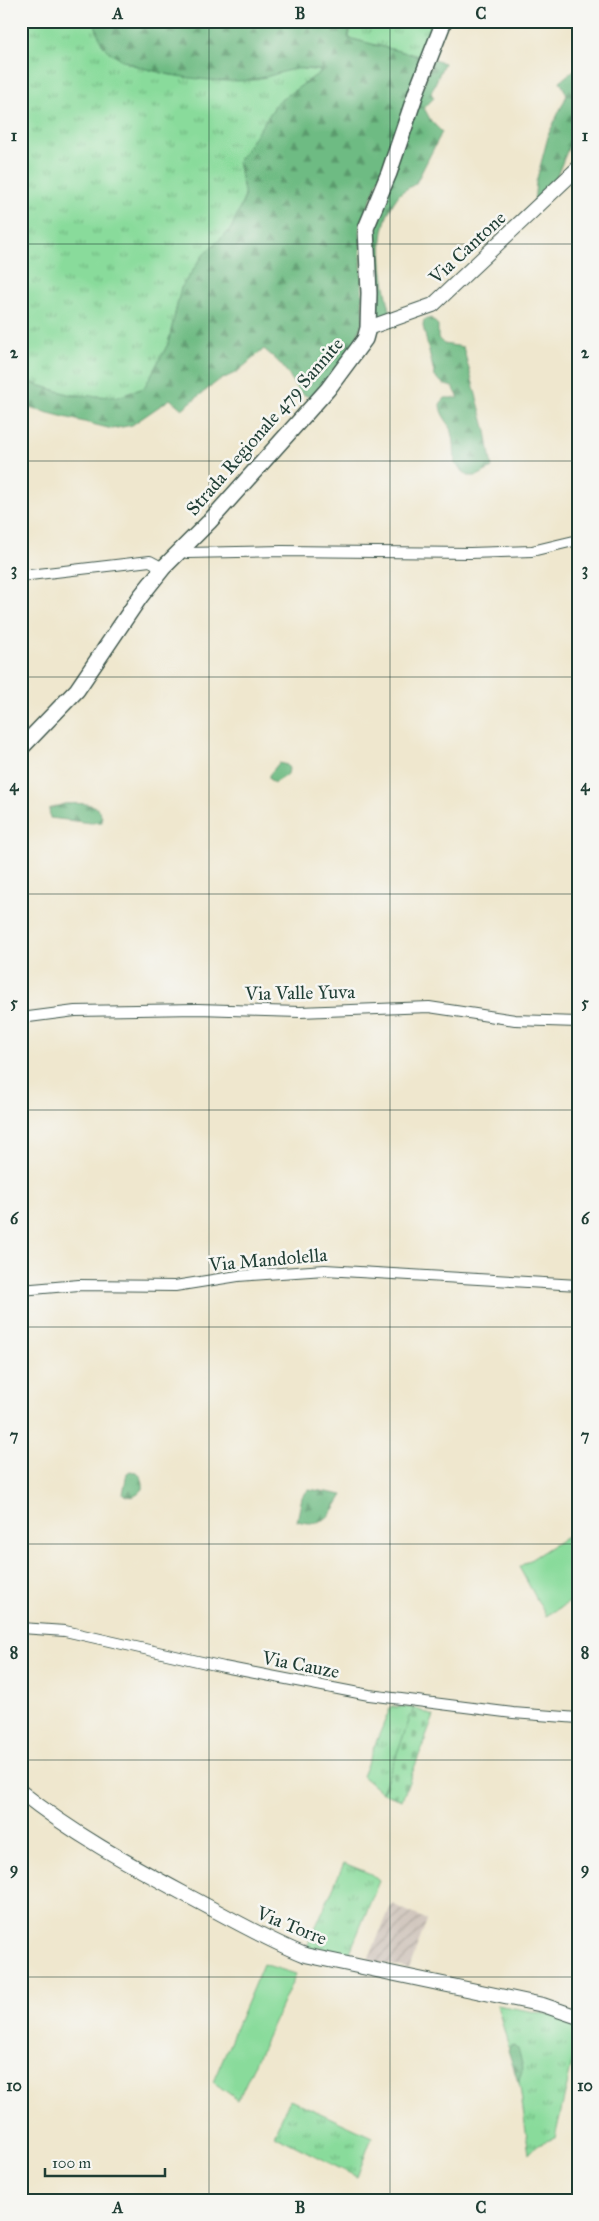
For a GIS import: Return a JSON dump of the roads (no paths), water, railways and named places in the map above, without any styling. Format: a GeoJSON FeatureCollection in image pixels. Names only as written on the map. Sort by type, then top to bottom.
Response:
{"type":"FeatureCollection","features":[{"type":"Feature","properties":{"kind":"main road","name":"Strada Regionale 479 Sannite"},"geometry":{"type":"LineString","coordinates":[[21,748],[77,690],[140,597],[163,568],[209,522],[328,389],[359,349],[368,328],[369,293],[366,228],[389,173],[417,90],[444,21]]}},
{"type":"Feature","properties":{"kind":"main road","name":"Via Cantone"},"geometry":{"type":"LineString","coordinates":[[368,328],[433,305],[578,168]]}},
{"type":"Feature","properties":{"kind":"main road","name":"Via Torre"},"geometry":{"type":"LineString","coordinates":[[21,1792],[70,1829],[126,1862],[277,1943],[305,1955],[543,2005],[578,2017]]}},
{"type":"Feature","properties":{"kind":"street"},"geometry":{"type":"LineString","coordinates":[[180,550],[187,553],[290,551],[470,553],[532,551],[578,540]]}},
{"type":"Feature","properties":{"kind":"street"},"geometry":{"type":"LineString","coordinates":[[21,576],[150,561],[163,568]]}},
{"type":"Feature","properties":{"kind":"street","name":"Via Valle Yuva"},"geometry":{"type":"LineString","coordinates":[[21,1018],[75,1011],[198,1009],[300,1012],[429,1007],[515,1020],[578,1022]]}},
{"type":"Feature","properties":{"kind":"street","name":"Via Mandolella"},"geometry":{"type":"LineString","coordinates":[[21,1290],[79,1285],[175,1286],[238,1276],[325,1270],[578,1286]]}},
{"type":"Feature","properties":{"kind":"street","name":"Via Cauze"},"geometry":{"type":"LineString","coordinates":[[21,1628],[65,1631],[224,1667],[385,1698],[513,1713],[578,1718]]}}]}
